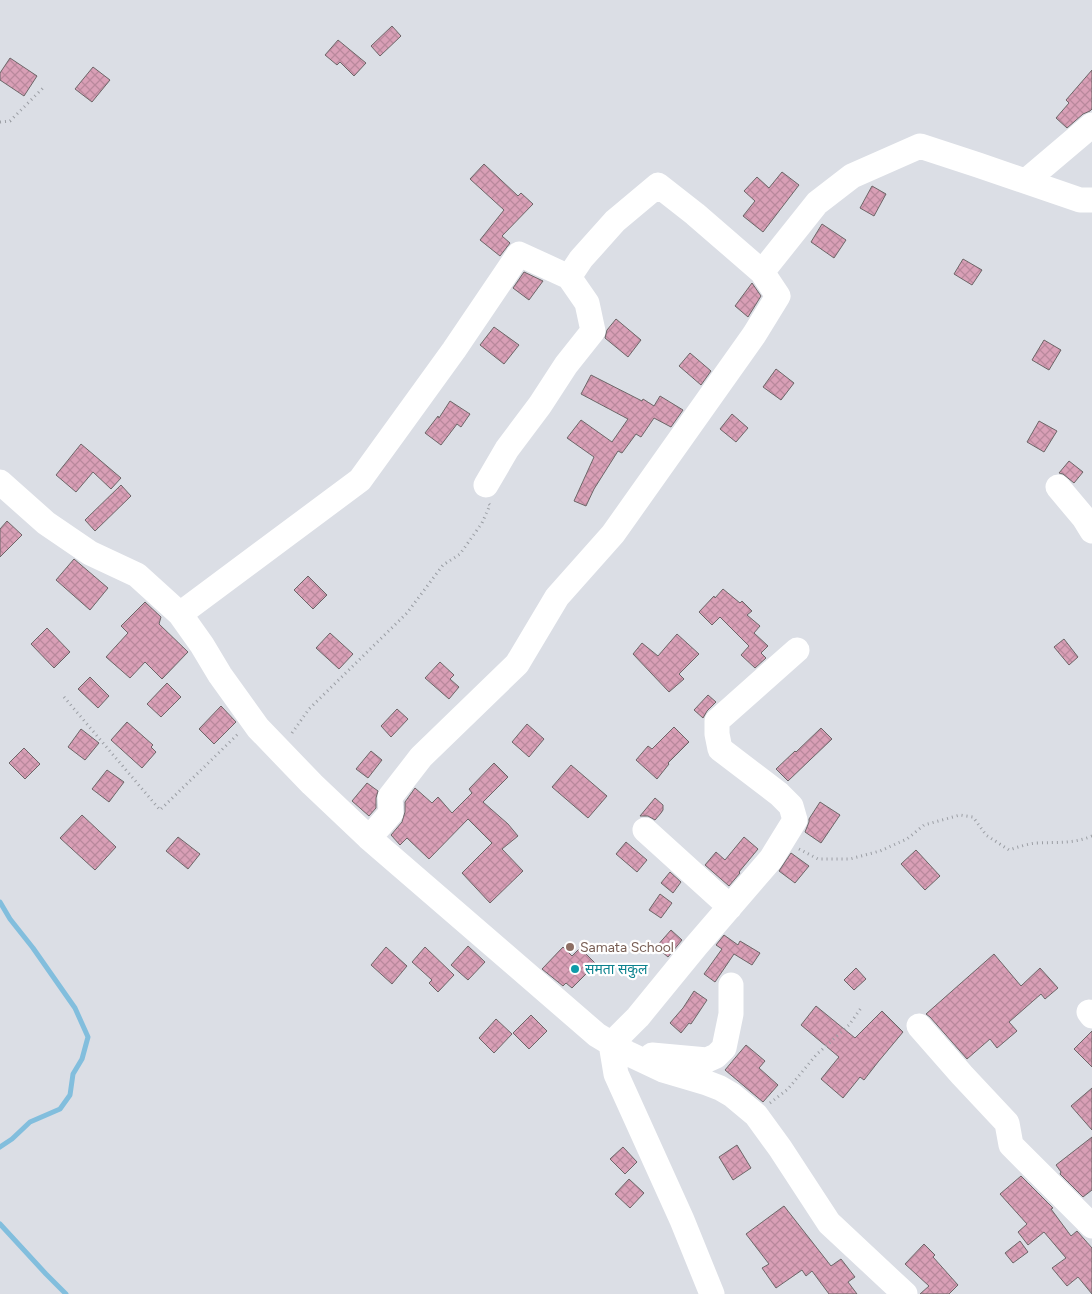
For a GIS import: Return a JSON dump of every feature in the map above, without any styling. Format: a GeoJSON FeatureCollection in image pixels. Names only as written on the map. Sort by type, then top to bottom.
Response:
{"type":"FeatureCollection","features":[{"type":"Feature","properties":{"kind":"street"},"geometry":{"type":"LineString","coordinates":[[1026,182],[1092,125]]}},
{"type":"Feature","properties":{"kind":"street"},"geometry":{"type":"LineString","coordinates":[[762,272],[817,203],[852,176],[920,146],[1080,200],[1092,200]]}},
{"type":"Feature","properties":{"kind":"street"},"geometry":{"type":"LineString","coordinates":[[369,838],[391,813],[390,797],[421,757],[517,664],[557,597],[614,534],[754,335],[778,296],[762,272],[658,185],[615,221],[581,259],[569,277]]}},
{"type":"Feature","properties":{"kind":"street"},"geometry":{"type":"LineString","coordinates":[[180,614],[360,480],[454,350],[518,254],[569,277],[587,303],[593,331],[507,449],[486,485]]}},
{"type":"Feature","properties":{"kind":"street"},"geometry":{"type":"LineString","coordinates":[[0,482],[46,523],[90,552],[137,575],[180,614],[258,728],[312,784],[369,838],[597,1035],[619,1049],[663,1070],[708,1082],[720,1088],[732,1095],[756,1115],[829,1223],[905,1294]]}},
{"type":"Feature","properties":{"kind":"street"},"geometry":{"type":"LineString","coordinates":[[1058,487],[1084,518],[1092,531]]}},
{"type":"Feature","properties":{"kind":"street"},"geometry":{"type":"LineString","coordinates":[[712,1294],[682,1220],[616,1074],[619,1049],[638,1017],[771,859],[795,820],[791,806],[720,749],[717,720],[797,650]]}},
{"type":"Feature","properties":{"kind":"street"},"geometry":{"type":"LineString","coordinates":[[645,830],[730,907]]}},
{"type":"Feature","properties":{"kind":"street"},"geometry":{"type":"LineString","coordinates":[[619,1049],[707,1060],[716,1056],[724,1048],[731,1014],[731,985]]}},
{"type":"Feature","properties":{"kind":"street"},"geometry":{"type":"LineString","coordinates":[[919,1026],[962,1076],[1007,1123],[1012,1145],[1092,1226]]}},
{"type":"Feature","properties":{"kind":"path"},"geometry":{"type":"LineString","coordinates":[[0,122],[10,121],[45,86]]}},
{"type":"Feature","properties":{"kind":"path"},"geometry":{"type":"LineString","coordinates":[[280,750],[309,709],[407,613],[443,566],[460,554],[482,523],[490,506],[486,485]]}},
{"type":"Feature","properties":{"kind":"path"},"geometry":{"type":"LineString","coordinates":[[64,698],[160,810],[252,720]]}},
{"type":"Feature","properties":{"kind":"path"},"geometry":{"type":"LineString","coordinates":[[783,841],[818,859],[850,859],[880,851],[908,839],[924,825],[960,816],[973,817],[986,835],[1009,850],[1034,843],[1058,844],[1081,841],[1092,836]]}},
{"type":"Feature","properties":{"kind":"path"},"geometry":{"type":"LineString","coordinates":[[756,1115],[788,1089],[816,1055],[848,1025],[861,1008]]}},
{"type":"Feature","properties":{"kind":"building"},"geometry":{"type":"Polygon","coordinates":[[[392,26],[401,36],[380,56],[371,46],[392,26]]]}},
{"type":"Feature","properties":{"kind":"building"},"geometry":{"type":"Polygon","coordinates":[[[338,40],[366,63],[354,76],[340,62],[337,65],[325,55],[338,40]]]}},
{"type":"Feature","properties":{"kind":"building"},"geometry":{"type":"Polygon","coordinates":[[[10,58],[37,76],[24,96],[0,80],[0,73],[10,58]]]}},
{"type":"Feature","properties":{"kind":"building"},"geometry":{"type":"Polygon","coordinates":[[[93,67],[110,80],[92,102],[75,89],[93,67]]]}},
{"type":"Feature","properties":{"kind":"building"},"geometry":{"type":"Polygon","coordinates":[[[1092,70],[1092,109],[1067,128],[1056,118],[1069,103],[1066,100],[1092,70]]]}},
{"type":"Feature","properties":{"kind":"building"},"geometry":{"type":"Polygon","coordinates":[[[484,164],[518,196],[521,193],[533,204],[502,236],[510,243],[500,256],[480,240],[504,210],[470,179],[484,164]]]}},
{"type":"Feature","properties":{"kind":"building"},"geometry":{"type":"Polygon","coordinates":[[[782,172],[799,185],[763,232],[743,216],[755,201],[744,191],[757,177],[769,188],[782,172]]]}},
{"type":"Feature","properties":{"kind":"building"},"geometry":{"type":"Polygon","coordinates":[[[872,186],[886,194],[874,216],[860,208],[872,186]]]}},
{"type":"Feature","properties":{"kind":"building"},"geometry":{"type":"Polygon","coordinates":[[[822,224],[846,240],[834,258],[811,242],[822,224]]]}},
{"type":"Feature","properties":{"kind":"building"},"geometry":{"type":"Polygon","coordinates":[[[963,259],[982,270],[972,285],[954,274],[963,259]]]}},
{"type":"Feature","properties":{"kind":"building"},"geometry":{"type":"Polygon","coordinates":[[[524,272],[543,281],[529,300],[513,288],[524,272]]]}},
{"type":"Feature","properties":{"kind":"building"},"geometry":{"type":"Polygon","coordinates":[[[752,283],[761,296],[748,317],[735,306],[752,283]]]}},
{"type":"Feature","properties":{"kind":"building"},"geometry":{"type":"Polygon","coordinates":[[[616,319],[641,340],[628,357],[605,338],[607,330],[616,319]]]}},
{"type":"Feature","properties":{"kind":"building"},"geometry":{"type":"Polygon","coordinates":[[[494,327],[519,345],[504,364],[480,345],[494,327]]]}},
{"type":"Feature","properties":{"kind":"building"},"geometry":{"type":"Polygon","coordinates":[[[1044,340],[1061,350],[1049,370],[1032,360],[1044,340]]]}},
{"type":"Feature","properties":{"kind":"building"},"geometry":{"type":"Polygon","coordinates":[[[690,353],[711,371],[701,385],[679,366],[690,353]]]}},
{"type":"Feature","properties":{"kind":"building"},"geometry":{"type":"Polygon","coordinates":[[[776,369],[794,383],[781,400],[763,387],[776,369]]]}},
{"type":"Feature","properties":{"kind":"building"},"geometry":{"type":"Polygon","coordinates":[[[591,375],[654,406],[660,396],[683,410],[671,427],[654,418],[641,437],[636,434],[622,453],[618,451],[594,489],[586,506],[574,501],[594,457],[567,438],[581,420],[612,442],[628,419],[581,394],[591,375]]]}},
{"type":"Feature","properties":{"kind":"building"},"geometry":{"type":"Polygon","coordinates":[[[450,401],[470,414],[461,427],[457,424],[441,445],[425,433],[438,416],[439,418],[450,401]]]}},
{"type":"Feature","properties":{"kind":"building"},"geometry":{"type":"Polygon","coordinates":[[[732,414],[748,428],[736,442],[720,429],[732,414]]]}},
{"type":"Feature","properties":{"kind":"building"},"geometry":{"type":"Polygon","coordinates":[[[1039,421],[1057,431],[1044,452],[1027,442],[1039,421]]]}},
{"type":"Feature","properties":{"kind":"building"},"geometry":{"type":"Polygon","coordinates":[[[81,444],[121,478],[111,489],[93,472],[76,492],[56,475],[81,444]]]}},
{"type":"Feature","properties":{"kind":"building"},"geometry":{"type":"Polygon","coordinates":[[[1069,461],[1083,472],[1074,483],[1059,473],[1069,461]]]}},
{"type":"Feature","properties":{"kind":"building"},"geometry":{"type":"Polygon","coordinates":[[[121,485],[131,496],[95,531],[85,520],[121,485]]]}},
{"type":"Feature","properties":{"kind":"building"},"geometry":{"type":"Polygon","coordinates":[[[7,521],[22,535],[0,557],[0,529],[7,521]]]}},
{"type":"Feature","properties":{"kind":"building"},"geometry":{"type":"Polygon","coordinates":[[[74,559],[108,588],[90,610],[56,580],[74,559]]]}},
{"type":"Feature","properties":{"kind":"building"},"geometry":{"type":"Polygon","coordinates":[[[308,576],[327,595],[313,609],[294,590],[308,576]]]}},
{"type":"Feature","properties":{"kind":"building"},"geometry":{"type":"Polygon","coordinates":[[[723,589],[740,603],[742,601],[752,611],[747,615],[760,626],[754,633],[768,646],[761,653],[766,658],[755,668],[741,655],[749,646],[720,617],[712,625],[699,612],[723,589]]]}},
{"type":"Feature","properties":{"kind":"building"},"geometry":{"type":"Polygon","coordinates":[[[145,602],[161,617],[159,624],[188,652],[162,679],[145,662],[130,678],[106,657],[128,633],[121,626],[145,602]]]}},
{"type":"Feature","properties":{"kind":"building"},"geometry":{"type":"Polygon","coordinates":[[[47,628],[70,652],[54,668],[31,644],[47,628]]]}},
{"type":"Feature","properties":{"kind":"building"},"geometry":{"type":"Polygon","coordinates":[[[330,633],[353,654],[339,669],[316,648],[330,633]]]}},
{"type":"Feature","properties":{"kind":"building"},"geometry":{"type":"Polygon","coordinates":[[[677,634],[699,654],[679,674],[684,679],[669,692],[633,654],[642,643],[658,656],[677,634]]]}},
{"type":"Feature","properties":{"kind":"building"},"geometry":{"type":"Polygon","coordinates":[[[1064,639],[1078,657],[1069,665],[1054,647],[1064,639]]]}},
{"type":"Feature","properties":{"kind":"building"},"geometry":{"type":"Polygon","coordinates":[[[440,662],[454,675],[450,679],[459,687],[449,699],[425,678],[440,662]]]}},
{"type":"Feature","properties":{"kind":"building"},"geometry":{"type":"Polygon","coordinates":[[[90,677],[109,696],[98,708],[78,689],[90,677]]]}},
{"type":"Feature","properties":{"kind":"building"},"geometry":{"type":"Polygon","coordinates":[[[167,683],[181,697],[161,717],[147,704],[167,683]]]}},
{"type":"Feature","properties":{"kind":"building"},"geometry":{"type":"Polygon","coordinates":[[[708,695],[716,702],[703,718],[694,710],[708,695]]]}},
{"type":"Feature","properties":{"kind":"building"},"geometry":{"type":"Polygon","coordinates":[[[221,706],[236,722],[214,744],[199,729],[221,706]]]}},
{"type":"Feature","properties":{"kind":"building"},"geometry":{"type":"Polygon","coordinates":[[[397,709],[408,719],[391,737],[381,726],[397,709]]]}},
{"type":"Feature","properties":{"kind":"building"},"geometry":{"type":"Polygon","coordinates":[[[127,722],[153,745],[151,747],[156,752],[142,768],[111,740],[127,722]]]}},
{"type":"Feature","properties":{"kind":"building"},"geometry":{"type":"Polygon","coordinates":[[[527,724],[544,739],[529,757],[512,742],[527,724]]]}},
{"type":"Feature","properties":{"kind":"building"},"geometry":{"type":"Polygon","coordinates":[[[674,727],[689,742],[668,763],[657,779],[636,760],[648,746],[652,749],[674,727]]]}},
{"type":"Feature","properties":{"kind":"building"},"geometry":{"type":"Polygon","coordinates":[[[821,728],[832,739],[788,781],[776,769],[821,728]]]}},
{"type":"Feature","properties":{"kind":"building"},"geometry":{"type":"Polygon","coordinates":[[[81,729],[99,743],[85,760],[68,747],[81,729]]]}},
{"type":"Feature","properties":{"kind":"building"},"geometry":{"type":"Polygon","coordinates":[[[24,748],[40,764],[25,779],[9,763],[24,748]]]}},
{"type":"Feature","properties":{"kind":"building"},"geometry":{"type":"Polygon","coordinates":[[[371,751],[382,760],[368,778],[356,769],[371,751]]]}},
{"type":"Feature","properties":{"kind":"building"},"geometry":{"type":"Polygon","coordinates":[[[494,763],[508,777],[483,802],[508,824],[518,836],[502,849],[523,871],[490,903],[462,873],[492,843],[468,819],[429,859],[407,838],[400,845],[391,835],[402,822],[405,802],[415,788],[432,803],[438,797],[452,813],[472,793],[469,789],[494,763]]]}},
{"type":"Feature","properties":{"kind":"building"},"geometry":{"type":"Polygon","coordinates":[[[571,765],[607,796],[588,818],[552,787],[571,765]]]}},
{"type":"Feature","properties":{"kind":"building"},"geometry":{"type":"Polygon","coordinates":[[[107,770],[124,782],[109,802],[92,789],[107,770]]]}},
{"type":"Feature","properties":{"kind":"building"},"geometry":{"type":"Polygon","coordinates":[[[367,783],[378,791],[376,808],[369,816],[352,801],[367,783]]]}},
{"type":"Feature","properties":{"kind":"building"},"geometry":{"type":"Polygon","coordinates":[[[655,798],[663,805],[661,813],[655,820],[648,816],[640,816],[655,798]]]}},
{"type":"Feature","properties":{"kind":"building"},"geometry":{"type":"Polygon","coordinates":[[[820,802],[840,815],[821,843],[805,832],[809,819],[820,802]]]}},
{"type":"Feature","properties":{"kind":"building"},"geometry":{"type":"Polygon","coordinates":[[[82,815],[116,847],[95,870],[60,838],[82,815]]]}},
{"type":"Feature","properties":{"kind":"building"},"geometry":{"type":"Polygon","coordinates":[[[178,837],[200,854],[188,869],[166,851],[178,837]]]}},
{"type":"Feature","properties":{"kind":"building"},"geometry":{"type":"Polygon","coordinates":[[[744,837],[758,849],[729,886],[705,865],[716,852],[725,860],[744,837]]]}},
{"type":"Feature","properties":{"kind":"building"},"geometry":{"type":"Polygon","coordinates":[[[626,842],[647,860],[637,872],[616,854],[626,842]]]}},
{"type":"Feature","properties":{"kind":"building"},"geometry":{"type":"Polygon","coordinates":[[[916,850],[940,876],[925,890],[901,864],[916,850]]]}},
{"type":"Feature","properties":{"kind":"building"},"geometry":{"type":"Polygon","coordinates":[[[791,853],[809,866],[795,883],[779,871],[791,853]]]}},
{"type":"Feature","properties":{"kind":"building"},"geometry":{"type":"Polygon","coordinates":[[[670,872],[681,882],[673,893],[661,883],[670,872]]]}},
{"type":"Feature","properties":{"kind":"building"},"geometry":{"type":"Polygon","coordinates":[[[660,894],[672,903],[661,918],[649,910],[660,894]]]}},
{"type":"Feature","properties":{"kind":"building"},"geometry":{"type":"Polygon","coordinates":[[[671,930],[682,940],[668,957],[656,947],[671,930]]]}},
{"type":"Feature","properties":{"kind":"building"},"geometry":{"type":"Polygon","coordinates":[[[724,935],[738,945],[740,941],[760,953],[752,965],[734,954],[715,982],[704,974],[722,949],[716,945],[724,935]]]}},
{"type":"Feature","properties":{"kind":"building"},"geometry":{"type":"Polygon","coordinates":[[[468,946],[485,962],[468,980],[451,965],[468,946]]]}},
{"type":"Feature","properties":{"kind":"building"},"geometry":{"type":"Polygon","coordinates":[[[386,947],[407,966],[392,984],[371,965],[386,947]]]}},
{"type":"Feature","properties":{"kind":"building"},"geometry":{"type":"Polygon","coordinates":[[[425,947],[454,975],[438,992],[429,983],[432,980],[412,962],[425,947]]]}},
{"type":"Feature","properties":{"kind":"building","name":"समता सकुल"},"geometry":{"type":"Polygon","coordinates":[[[563,947],[572,956],[580,948],[596,964],[572,988],[566,983],[563,986],[542,969],[563,947]]]}},
{"type":"Feature","properties":{"kind":"building"},"geometry":{"type":"Polygon","coordinates":[[[994,954],[1021,986],[1040,968],[1058,988],[1045,999],[1041,994],[1009,1022],[1017,1031],[997,1048],[990,1039],[967,1059],[926,1014],[994,954]]]}},
{"type":"Feature","properties":{"kind":"building"},"geometry":{"type":"Polygon","coordinates":[[[856,968],[866,979],[854,990],[844,980],[856,968]]]}},
{"type":"Feature","properties":{"kind":"building"},"geometry":{"type":"Polygon","coordinates":[[[694,991],[707,1000],[691,1024],[689,1023],[681,1033],[670,1023],[694,991]]]}},
{"type":"Feature","properties":{"kind":"building"},"geometry":{"type":"Polygon","coordinates":[[[816,1006],[855,1038],[882,1011],[903,1032],[864,1080],[860,1077],[843,1098],[821,1079],[839,1057],[801,1025],[816,1006]]]}},
{"type":"Feature","properties":{"kind":"building"},"geometry":{"type":"Polygon","coordinates":[[[531,1015],[547,1031],[529,1049],[513,1033],[531,1015]]]}},
{"type":"Feature","properties":{"kind":"building"},"geometry":{"type":"Polygon","coordinates":[[[496,1019],[512,1034],[494,1053],[479,1038],[496,1019]]]}},
{"type":"Feature","properties":{"kind":"building"},"geometry":{"type":"Polygon","coordinates":[[[1092,1031],[1092,1067],[1074,1049],[1092,1031]]]}},
{"type":"Feature","properties":{"kind":"building"},"geometry":{"type":"Polygon","coordinates":[[[746,1045],[765,1061],[759,1068],[778,1085],[763,1102],[725,1070],[746,1045]]]}},
{"type":"Feature","properties":{"kind":"building"},"geometry":{"type":"Polygon","coordinates":[[[1092,1088],[1092,1130],[1071,1106],[1092,1088]]]}},
{"type":"Feature","properties":{"kind":"building"},"geometry":{"type":"Polygon","coordinates":[[[1092,1137],[1092,1190],[1083,1197],[1060,1174],[1061,1172],[1056,1165],[1092,1137]]]}},
{"type":"Feature","properties":{"kind":"building"},"geometry":{"type":"Polygon","coordinates":[[[737,1145],[751,1168],[733,1180],[719,1157],[737,1145]]]}},
{"type":"Feature","properties":{"kind":"building"},"geometry":{"type":"Polygon","coordinates":[[[623,1147],[637,1162],[625,1174],[610,1159],[623,1147]]]}},
{"type":"Feature","properties":{"kind":"building"},"geometry":{"type":"Polygon","coordinates":[[[1021,1176],[1053,1208],[1051,1209],[1071,1236],[1077,1231],[1092,1248],[1092,1294],[1078,1277],[1067,1286],[1052,1268],[1066,1258],[1044,1232],[1028,1245],[1018,1232],[1027,1224],[1000,1194],[1021,1176]]]}},
{"type":"Feature","properties":{"kind":"building"},"geometry":{"type":"Polygon","coordinates":[[[629,1179],[644,1193],[630,1208],[615,1194],[629,1179]]]}},
{"type":"Feature","properties":{"kind":"building"},"geometry":{"type":"Polygon","coordinates":[[[784,1206],[831,1266],[841,1259],[855,1277],[848,1282],[857,1294],[829,1294],[812,1271],[806,1276],[802,1270],[776,1288],[762,1268],[769,1264],[746,1234],[784,1206]]]}},
{"type":"Feature","properties":{"kind":"building"},"geometry":{"type":"Polygon","coordinates":[[[1020,1241],[1028,1252],[1013,1263],[1005,1253],[1020,1241]]]}},
{"type":"Feature","properties":{"kind":"building"},"geometry":{"type":"Polygon","coordinates":[[[924,1244],[958,1285],[949,1294],[920,1294],[929,1286],[905,1264],[924,1244]]]}},
{"type":"Feature","properties":{"kind":"waterway"},"geometry":{"type":"LineString","coordinates":[[0,902],[10,919],[75,1008],[88,1037],[82,1059],[73,1074],[70,1095],[60,1109],[30,1122],[12,1139],[0,1147]]}},
{"type":"Feature","properties":{"kind":"waterway"},"geometry":{"type":"LineString","coordinates":[[0,1224],[66,1294]]}},
{"type":"Feature","properties":{"kind":"place","name":"Samata School"},"geometry":{"type":"Point","coordinates":[570,947]}},
{"type":"Feature","properties":{"kind":"place","name":"समता सकुल"},"geometry":{"type":"Point","coordinates":[575,969]}}]}
